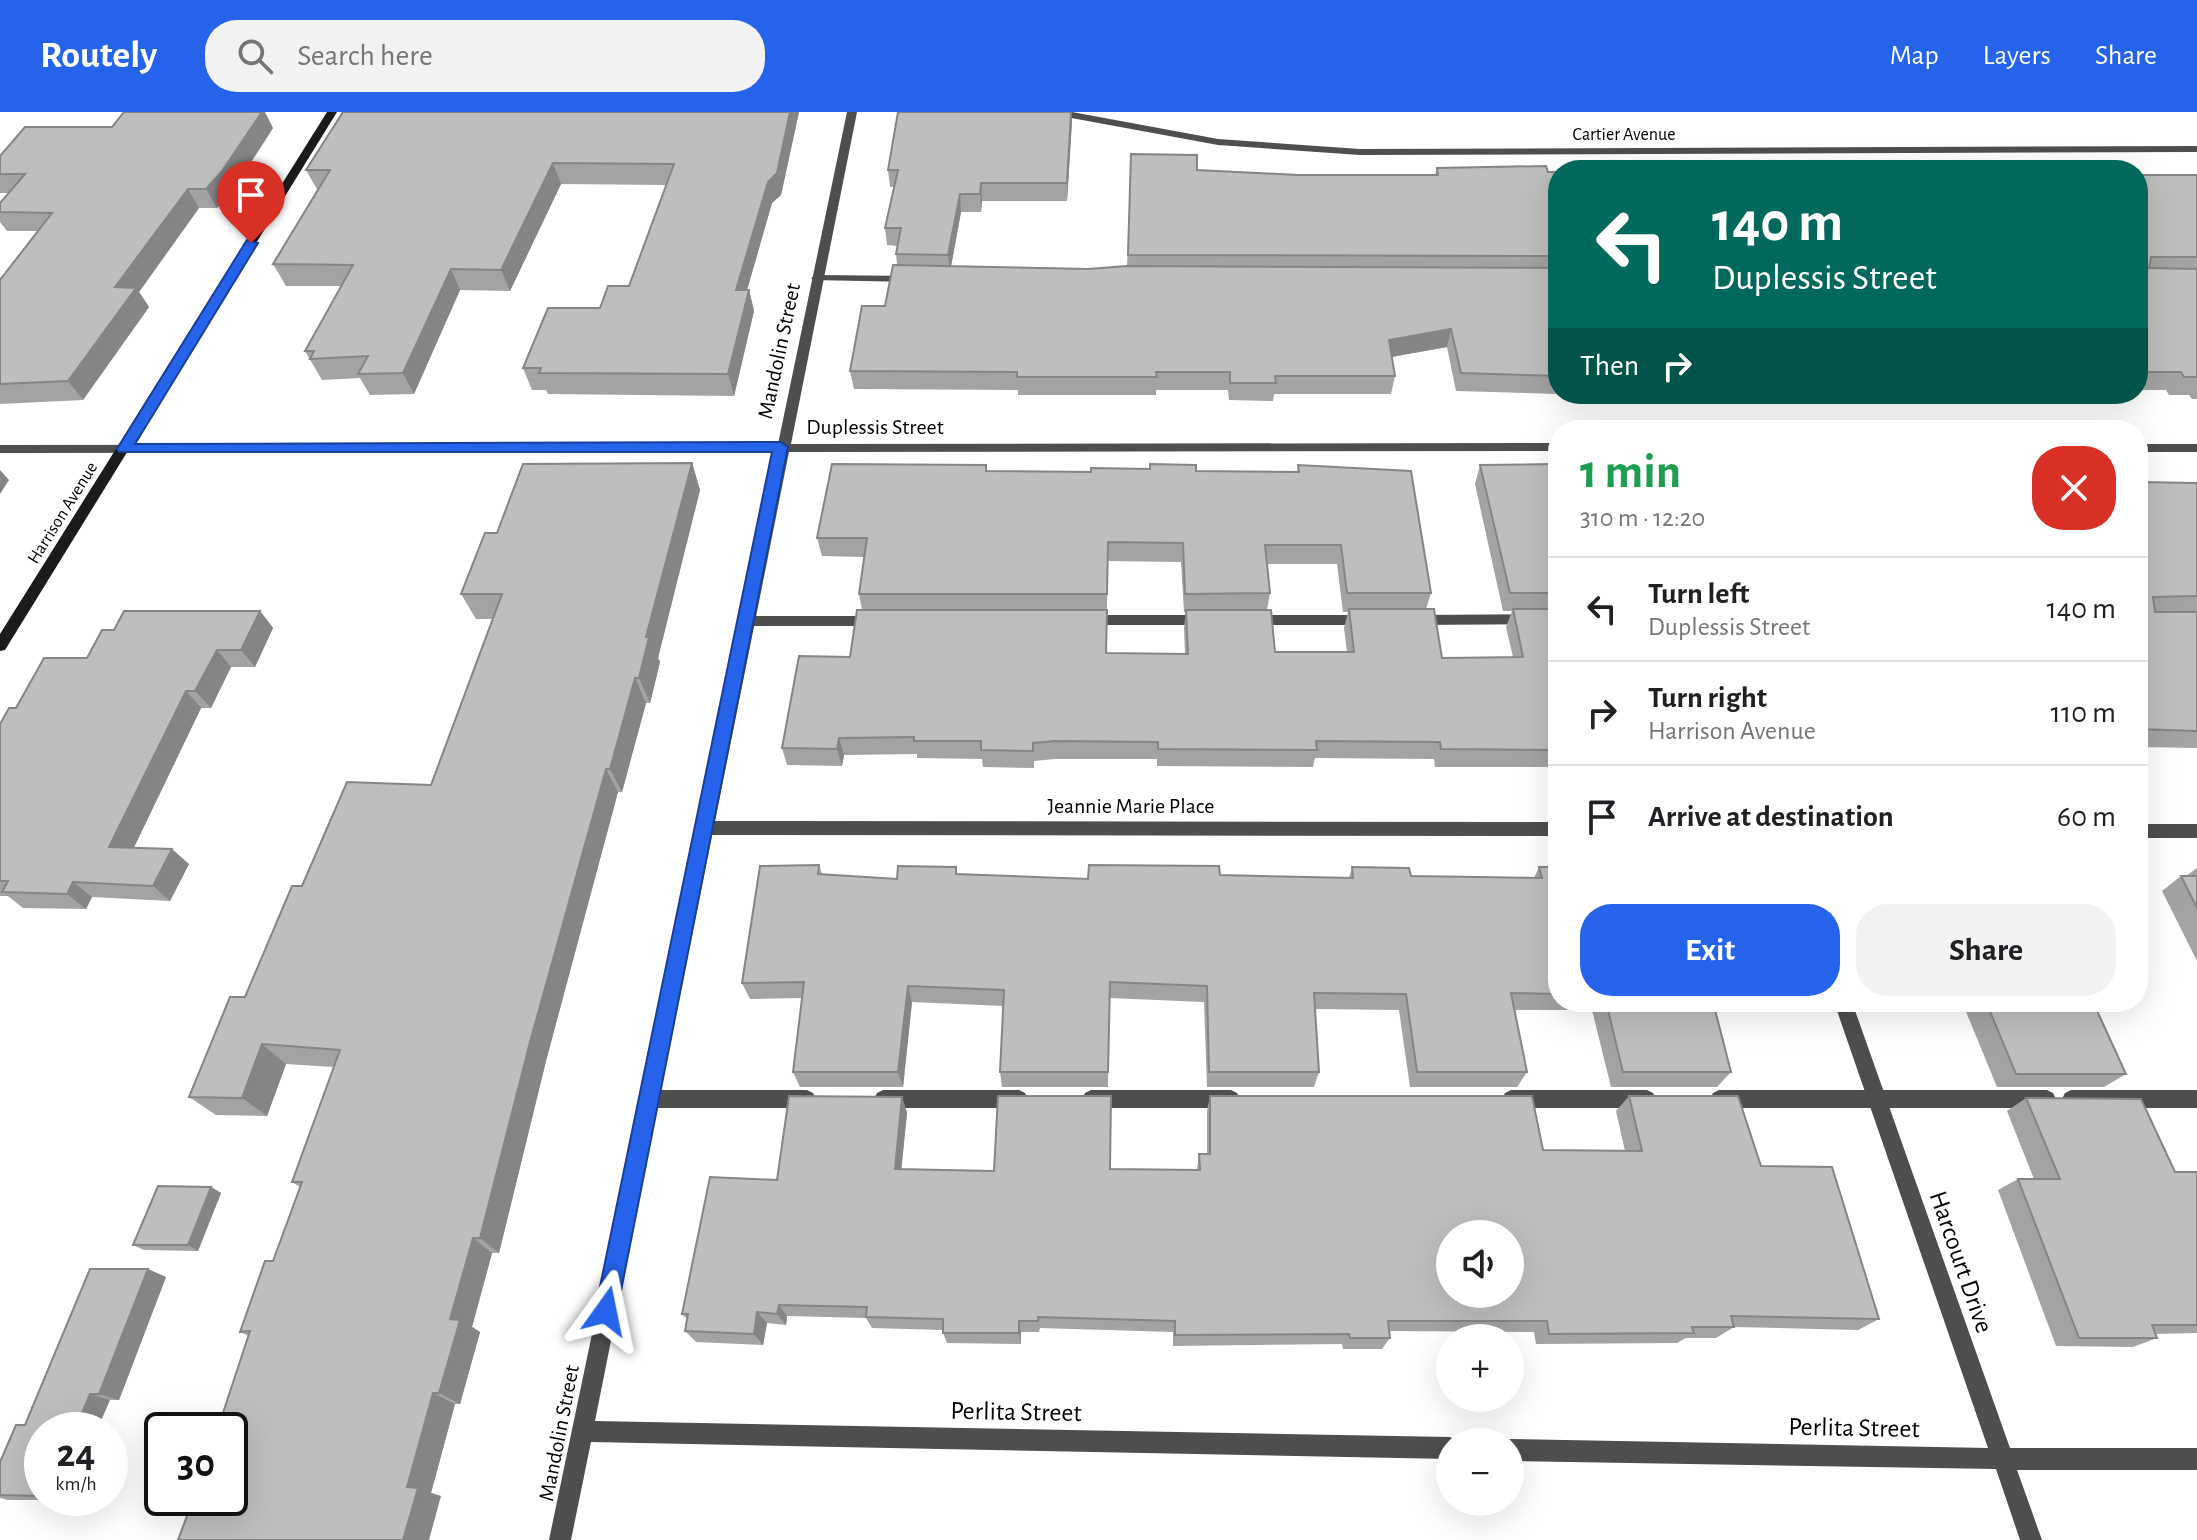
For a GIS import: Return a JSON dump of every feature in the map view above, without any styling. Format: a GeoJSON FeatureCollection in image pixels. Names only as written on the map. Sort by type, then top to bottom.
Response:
{"type":"FeatureCollection","features":[{"type":"Feature","properties":{"kind":"street","name":"Harrison Avenue"},"geometry":{"type":"LineString","coordinates":[[0,646],[332,112]]}},
{"type":"Feature","properties":{"kind":"street","name":"Mandolin Street"},"geometry":{"type":"LineString","coordinates":[[560,1540],[781,447],[852,112]]}},
{"type":"Feature","properties":{"kind":"street","name":"Cartier Avenue"},"geometry":{"type":"LineString","coordinates":[[1055,112],[1218,142],[1329,151],[2197,149]]}},
{"type":"Feature","properties":{"kind":"street"},"geometry":{"type":"LineString","coordinates":[[817,278],[927,279]]}},
{"type":"Feature","properties":{"kind":"street","name":"Duplessis Street"},"geometry":{"type":"LineString","coordinates":[[0,449],[1548,447]]}},
{"type":"Feature","properties":{"kind":"street"},"geometry":{"type":"LineString","coordinates":[[2148,448],[2197,448]]}},
{"type":"Feature","properties":{"kind":"street"},"geometry":{"type":"LineString","coordinates":[[1399,620],[1548,619]]}},
{"type":"Feature","properties":{"kind":"street"},"geometry":{"type":"LineString","coordinates":[[746,621],[889,620]]}},
{"type":"Feature","properties":{"kind":"street"},"geometry":{"type":"LineString","coordinates":[[1064,620],[1224,620]]}},
{"type":"Feature","properties":{"kind":"street"},"geometry":{"type":"LineString","coordinates":[[1240,620],[1383,620]]}},
{"type":"Feature","properties":{"kind":"street","name":"Jeannie Marie Place"},"geometry":{"type":"LineString","coordinates":[[704,828],[1548,829]]}},
{"type":"Feature","properties":{"kind":"street"},"geometry":{"type":"LineString","coordinates":[[2148,831],[2197,831]]}},
{"type":"Feature","properties":{"kind":"street","name":"Harcourt Drive"},"geometry":{"type":"LineString","coordinates":[[1847,1012],[2031,1540]]}},
{"type":"Feature","properties":{"kind":"street"},"geometry":{"type":"LineString","coordinates":[[649,1099],[824,1099]]}},
{"type":"Feature","properties":{"kind":"street"},"geometry":{"type":"LineString","coordinates":[[856,1099],[1031,1099]]}},
{"type":"Feature","properties":{"kind":"street"},"geometry":{"type":"LineString","coordinates":[[1079,1099],[1255,1099]]}},
{"type":"Feature","properties":{"kind":"street"},"geometry":{"type":"LineString","coordinates":[[1494,1099],[1669,1099]]}},
{"type":"Feature","properties":{"kind":"street"},"geometry":{"type":"LineString","coordinates":[[1701,1099],[2197,1099]]}},
{"type":"Feature","properties":{"kind":"street","name":"Perlita Street"},"geometry":{"type":"LineString","coordinates":[[582,1431],[1436,1448]]}},
{"type":"Feature","properties":{"kind":"street","name":"Perlita Street"},"geometry":{"type":"LineString","coordinates":[[1524,1450],[2003,1459],[2197,1459]]}},
{"type":"Feature","properties":{"kind":"building"},"geometry":{"type":"Polygon","coordinates":[[[124,112],[262,112],[222,171],[206,189],[188,189],[115,287],[136,288],[68,381],[0,384],[0,280],[52,213],[0,212],[0,203],[25,174],[0,174],[0,156],[25,127],[112,127],[124,112]]]}},
{"type":"Feature","properties":{"kind":"building"},"geometry":{"type":"Polygon","coordinates":[[[343,112],[790,112],[777,173],[768,182],[736,290],[749,290],[728,374],[539,373],[541,368],[523,368],[548,308],[600,308],[608,286],[629,286],[674,164],[553,163],[501,270],[451,269],[403,373],[358,374],[368,356],[310,359],[314,351],[305,351],[353,265],[273,264],[330,170],[306,170],[343,112]]]}},
{"type":"Feature","properties":{"kind":"building"},"geometry":{"type":"Polygon","coordinates":[[[898,112],[1071,112],[1067,183],[981,183],[980,194],[960,194],[948,255],[896,254],[901,228],[885,228],[898,170],[888,170],[898,112]]]}},
{"type":"Feature","properties":{"kind":"building"},"geometry":{"type":"Polygon","coordinates":[[[1131,154],[1197,155],[1197,170],[1298,175],[1438,175],[1437,168],[1546,166],[1548,172],[1548,256],[1128,255],[1131,154]]]}},
{"type":"Feature","properties":{"kind":"building"},"geometry":{"type":"Polygon","coordinates":[[[2148,175],[2197,175],[2197,257],[2151,257],[2149,268],[2197,269],[2197,377],[2184,377],[2181,372],[2148,372],[2148,175]]]}},
{"type":"Feature","properties":{"kind":"building"},"geometry":{"type":"Polygon","coordinates":[[[893,265],[1088,269],[1127,266],[1548,268],[1548,376],[1461,373],[1451,329],[1389,340],[1395,376],[1275,376],[1276,383],[1230,383],[1230,372],[1156,372],[1157,377],[1017,377],[1017,372],[850,371],[862,306],[885,306],[893,265]]]}},
{"type":"Feature","properties":{"kind":"building"},"geometry":{"type":"Polygon","coordinates":[[[692,463],[646,637],[649,637],[639,678],[635,678],[610,769],[606,769],[530,1042],[480,1238],[473,1238],[450,1319],[460,1320],[439,1393],[433,1393],[407,1487],[418,1488],[403,1540],[178,1540],[187,1516],[248,1516],[248,1412],[223,1412],[250,1331],[240,1332],[265,1261],[273,1261],[302,1182],[292,1182],[340,1050],[262,1044],[242,1098],[189,1097],[230,997],[245,997],[292,886],[302,886],[347,782],[431,785],[502,594],[461,594],[485,533],[497,533],[523,464],[692,463]]]}},
{"type":"Feature","properties":{"kind":"building"},"geometry":{"type":"Polygon","coordinates":[[[832,464],[986,465],[986,471],[1091,472],[1091,468],[1150,469],[1150,464],[1196,465],[1196,471],[1299,472],[1298,465],[1411,471],[1431,593],[1347,593],[1341,545],[1265,545],[1270,593],[1185,594],[1183,543],[1108,542],[1107,594],[859,594],[867,538],[817,538],[832,464]]]}},
{"type":"Feature","properties":{"kind":"building"},"geometry":{"type":"Polygon","coordinates":[[[1548,464],[1548,593],[1510,593],[1480,465],[1548,464]]]}},
{"type":"Feature","properties":{"kind":"building"},"geometry":{"type":"Polygon","coordinates":[[[2148,482],[2197,483],[2197,596],[2153,597],[2155,612],[2197,612],[2197,731],[2148,729],[2148,482]]]}},
{"type":"Feature","properties":{"kind":"building"},"geometry":{"type":"Polygon","coordinates":[[[1349,609],[1434,609],[1442,658],[1523,657],[1513,609],[1548,609],[1548,750],[1441,749],[1440,742],[1316,741],[1317,750],[1158,749],[1158,742],[1055,741],[1033,743],[1033,751],[981,750],[981,741],[914,741],[914,737],[839,738],[837,749],[782,748],[799,656],[850,657],[857,610],[1107,610],[1106,653],[1188,654],[1186,610],[1271,610],[1275,652],[1354,652],[1349,609]]]}},
{"type":"Feature","properties":{"kind":"building"},"geometry":{"type":"Polygon","coordinates":[[[124,611],[260,611],[241,650],[217,650],[195,691],[186,691],[109,847],[172,849],[153,886],[73,882],[67,894],[2,892],[8,881],[0,881],[0,724],[9,708],[16,708],[44,658],[87,658],[102,630],[114,630],[124,611]]]}},
{"type":"Feature","properties":{"kind":"building"},"geometry":{"type":"Polygon","coordinates":[[[819,865],[818,874],[897,879],[898,866],[956,867],[956,874],[1088,879],[1089,865],[1219,866],[1220,875],[1353,878],[1352,867],[1409,868],[1411,876],[1542,878],[1539,867],[1548,867],[1548,994],[1511,993],[1527,1072],[1417,1072],[1406,994],[1314,993],[1319,1072],[1209,1072],[1207,986],[1110,982],[1108,1072],[1000,1072],[1004,990],[908,986],[898,1072],[793,1072],[804,982],[742,983],[760,866],[819,865]]]}},
{"type":"Feature","properties":{"kind":"building"},"geometry":{"type":"Polygon","coordinates":[[[2181,876],[2197,876],[2197,908],[2181,876]]]}},
{"type":"Feature","properties":{"kind":"building"},"geometry":{"type":"Polygon","coordinates":[[[1608,1012],[1716,1012],[1731,1072],[1623,1072],[1608,1012]]]}},
{"type":"Feature","properties":{"kind":"building"},"geometry":{"type":"Polygon","coordinates":[[[1990,1012],[2098,1012],[2126,1074],[2016,1074],[1990,1012]]]}},
{"type":"Feature","properties":{"kind":"building"},"geometry":{"type":"Polygon","coordinates":[[[789,1096],[902,1097],[895,1169],[994,1171],[998,1096],[1111,1096],[1110,1169],[1200,1170],[1199,1154],[1210,1154],[1210,1096],[1532,1096],[1543,1150],[1642,1151],[1629,1096],[1738,1096],[1761,1166],[1832,1167],[1879,1319],[1731,1316],[1734,1327],[1692,1327],[1694,1333],[1549,1334],[1547,1321],[1388,1321],[1390,1338],[1350,1338],[1349,1334],[1175,1335],[1175,1321],[1038,1317],[1038,1321],[1019,1321],[1019,1333],[943,1333],[943,1319],[866,1317],[867,1307],[779,1305],[777,1314],[757,1312],[754,1334],[685,1331],[688,1314],[682,1314],[710,1177],[777,1180],[789,1096]]]}},
{"type":"Feature","properties":{"kind":"building"},"geometry":{"type":"Polygon","coordinates":[[[2026,1098],[2141,1099],[2175,1172],[2197,1172],[2197,1325],[2152,1325],[2157,1338],[2079,1338],[2018,1179],[2060,1179],[2026,1098]]]}},
{"type":"Feature","properties":{"kind":"building"},"geometry":{"type":"Polygon","coordinates":[[[158,1186],[211,1187],[188,1245],[133,1245],[158,1186]]]}},
{"type":"Feature","properties":{"kind":"building"},"geometry":{"type":"Polygon","coordinates":[[[90,1269],[148,1269],[99,1394],[90,1394],[82,1412],[30,1412],[90,1269]]]}},
{"type":"Feature","properties":{"kind":"building"},"geometry":{"type":"Polygon","coordinates":[[[16,1425],[24,1425],[24,1496],[0,1495],[0,1462],[16,1425]]]}},
{"type":"Feature","properties":{"kind":"route"},"geometry":{"type":"LineString","coordinates":[[251,243],[124,449],[781,447],[606,1311]]}}]}
